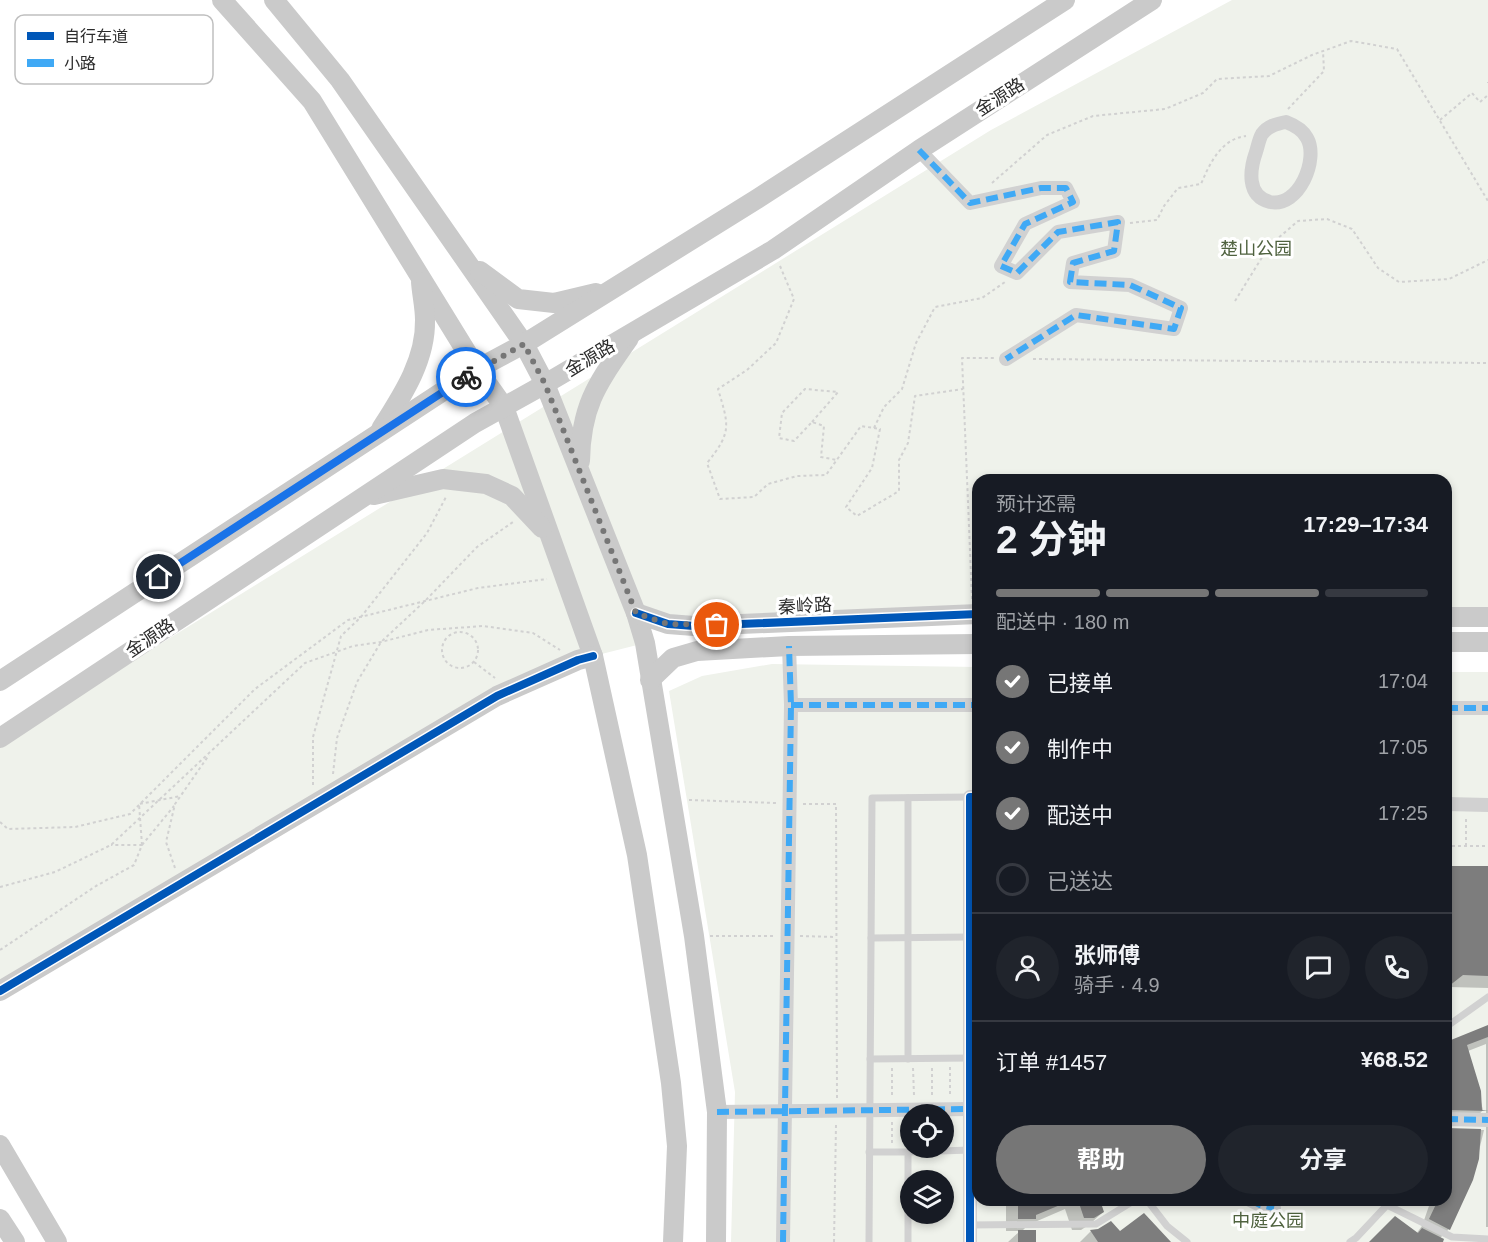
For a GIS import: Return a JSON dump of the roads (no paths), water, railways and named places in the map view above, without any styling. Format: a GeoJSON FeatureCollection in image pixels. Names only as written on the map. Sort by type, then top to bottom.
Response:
{"type":"FeatureCollection","features":[{"type":"Feature","properties":{"kind":"main road"},"geometry":{"type":"LineString","coordinates":[[222,0],[312,101],[477,369],[504,407],[564,578],[637,855],[671,1083],[677,1146],[673,1242]]}},
{"type":"Feature","properties":{"kind":"main road"},"geometry":{"type":"LineString","coordinates":[[274,0],[340,80],[524,344],[545,384],[636,613],[645,643],[694,936],[717,1112],[716,1242]]}},
{"type":"Feature","properties":{"kind":"main road"},"geometry":{"type":"LineString","coordinates":[[0,681],[477,369],[524,344],[757,199],[1065,0]]}},
{"type":"Feature","properties":{"kind":"main road","name":"金源路"},"geometry":{"type":"LineString","coordinates":[[0,738],[475,423],[773,250],[919,150],[1152,0]]}},
{"type":"Feature","properties":{"kind":"main road"},"geometry":{"type":"LineString","coordinates":[[453,243],[486,277],[518,299],[554,303],[610,290]]}},
{"type":"Feature","properties":{"kind":"main road"},"geometry":{"type":"LineString","coordinates":[[378,434],[413,374],[422,345],[425,321],[421,277]]}},
{"type":"Feature","properties":{"kind":"main road"},"geometry":{"type":"LineString","coordinates":[[580,473],[580,435],[586,411],[596,387],[634,332]]}},
{"type":"Feature","properties":{"kind":"main road"},"geometry":{"type":"LineString","coordinates":[[363,497],[443,479],[486,484],[512,496],[548,533]]}},
{"type":"Feature","properties":{"kind":"main road","name":"秦岭路"},"geometry":{"type":"LineString","coordinates":[[636,613],[668,624],[694,626],[972,614]]}},
{"type":"Feature","properties":{"kind":"main road"},"geometry":{"type":"LineString","coordinates":[[1452,617],[1488,617]]}},
{"type":"Feature","properties":{"kind":"main road"},"geometry":{"type":"LineString","coordinates":[[1452,642],[1488,642]]}},
{"type":"Feature","properties":{"kind":"main road"},"geometry":{"type":"LineString","coordinates":[[650,680],[673,658],[697,651],[789,646],[972,644]]}},
{"type":"Feature","properties":{"kind":"main road"},"geometry":{"type":"LineString","coordinates":[[0,991],[497,696],[586,658]]}},
{"type":"Feature","properties":{"kind":"main road"},"geometry":{"type":"LineString","coordinates":[[0,1145],[57,1242]]}},
{"type":"Feature","properties":{"kind":"main road"},"geometry":{"type":"LineString","coordinates":[[0,1219],[15,1242]]}},
{"type":"Feature","properties":{"kind":"street"},"geometry":{"type":"LineString","coordinates":[[1286,122],[1296,126],[1310,144],[1304,183],[1292,196],[1281,202],[1269,201],[1259,195],[1252,186],[1251,168],[1261,135],[1274,124],[1286,122]]}},
{"type":"Feature","properties":{"kind":"street"},"geometry":{"type":"LineString","coordinates":[[919,150],[970,203],[1041,188],[1066,188],[1073,202],[1025,224],[1002,266],[1017,273],[1058,232],[1118,222],[1114,251],[1073,263],[1070,282],[1130,285],[1181,308],[1174,329],[1076,315],[1006,358]]}},
{"type":"Feature","properties":{"kind":"street"},"geometry":{"type":"LineString","coordinates":[[783,1242],[791,705],[789,646]]}},
{"type":"Feature","properties":{"kind":"street"},"geometry":{"type":"LineString","coordinates":[[791,705],[972,705]]}},
{"type":"Feature","properties":{"kind":"street"},"geometry":{"type":"LineString","coordinates":[[1452,708],[1488,708]]}},
{"type":"Feature","properties":{"kind":"street"},"geometry":{"type":"LineString","coordinates":[[1452,804],[1488,805]]}},
{"type":"Feature","properties":{"kind":"street"},"geometry":{"type":"LineString","coordinates":[[972,890],[972,950]]}},
{"type":"Feature","properties":{"kind":"street"},"geometry":{"type":"LineString","coordinates":[[970,1242],[972,1041]]}},
{"type":"Feature","properties":{"kind":"street"},"geometry":{"type":"LineString","coordinates":[[717,1112],[971,1109]]}},
{"type":"Feature","properties":{"kind":"street"},"geometry":{"type":"LineString","coordinates":[[1452,1119],[1488,1120]]}},
{"type":"Feature","properties":{"kind":"lane"},"geometry":{"type":"LineString","coordinates":[[869,1242],[872,798],[972,797]]}},
{"type":"Feature","properties":{"kind":"lane"},"geometry":{"type":"LineString","coordinates":[[908,798],[911,1059]]}},
{"type":"Feature","properties":{"kind":"lane"},"geometry":{"type":"LineString","coordinates":[[871,938],[971,937]]}},
{"type":"Feature","properties":{"kind":"lane"},"geometry":{"type":"LineString","coordinates":[[1452,1022],[1488,997]]}},
{"type":"Feature","properties":{"kind":"lane"},"geometry":{"type":"LineString","coordinates":[[870,1059],[971,1058]]}},
{"type":"Feature","properties":{"kind":"lane"},"geometry":{"type":"LineString","coordinates":[[954,1151],[970,1150]]}},
{"type":"Feature","properties":{"kind":"lane"},"geometry":{"type":"LineString","coordinates":[[869,1152],[900,1152]]}},
{"type":"Feature","properties":{"kind":"lane"},"geometry":{"type":"LineString","coordinates":[[908,1158],[908,1242]]}},
{"type":"Feature","properties":{"kind":"lane"},"geometry":{"type":"LineString","coordinates":[[970,1225],[1096,1224],[1125,1206]]}},
{"type":"Feature","properties":{"kind":"lane"},"geometry":{"type":"LineString","coordinates":[[1152,1206],[1167,1226],[1187,1242]]}},
{"type":"Feature","properties":{"kind":"lane"},"geometry":{"type":"LineString","coordinates":[[1350,1242],[1385,1206]]}},
{"type":"Feature","properties":{"kind":"lane"},"geometry":{"type":"LineString","coordinates":[[1394,1206],[1452,1237],[1488,1239]]}},
{"type":"Feature","properties":{"kind":"park label","name":"楚山公园"},"geometry":{"type":"Point","coordinates":[1256,249]}},
{"type":"Feature","properties":{"kind":"park label","name":"中庭公园"},"geometry":{"type":"Point","coordinates":[1268,1221]}}]}
